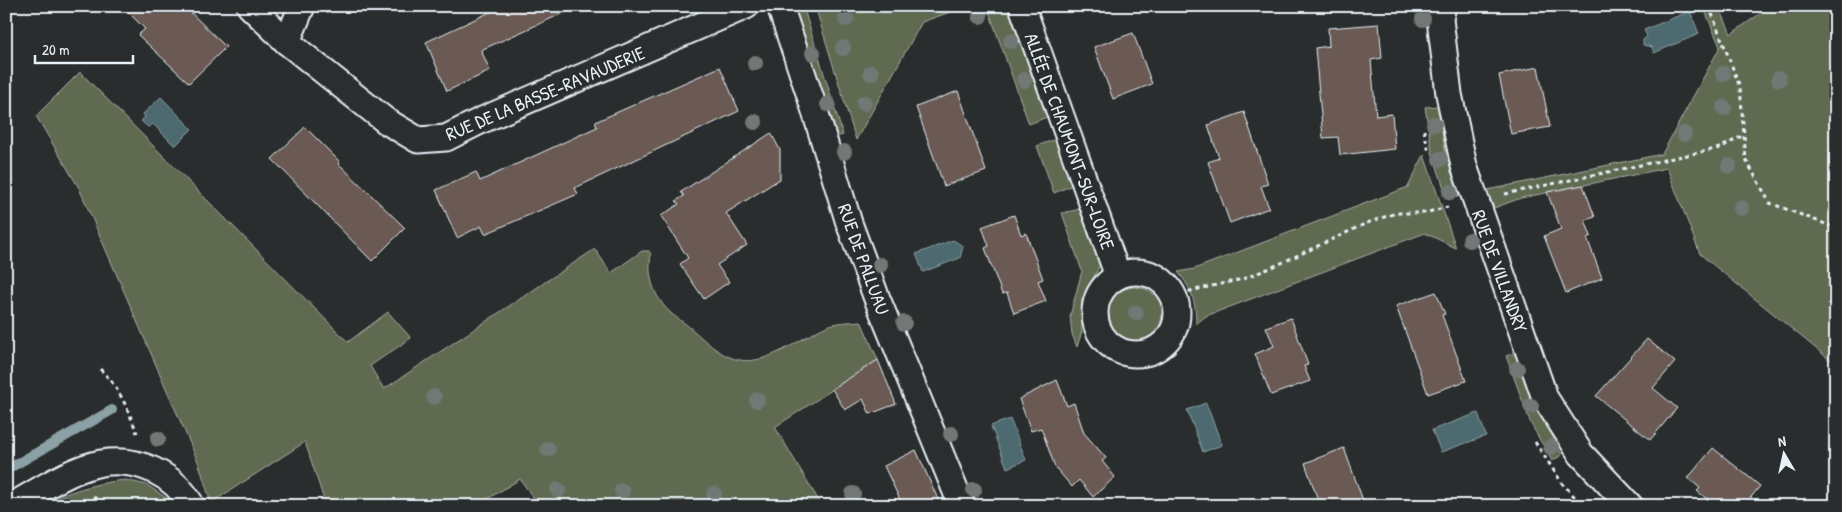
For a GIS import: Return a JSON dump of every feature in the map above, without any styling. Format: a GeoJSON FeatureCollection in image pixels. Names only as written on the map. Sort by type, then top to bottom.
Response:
{"type":"FeatureCollection","features":[{"type":"Feature","properties":{"kind":"street","name":"RUE DE LA BASSE-RAVAUDERIE"},"geometry":{"type":"LineString","coordinates":[[250,6],[288,42],[386,121],[418,140],[446,138],[480,121],[746,6]]}},
{"type":"Feature","properties":{"kind":"street"},"geometry":{"type":"LineString","coordinates":[[288,42],[302,6]]}},
{"type":"Feature","properties":{"kind":"street","name":"RUE DE PALLUAU"},"geometry":{"type":"LineString","coordinates":[[780,6],[849,223],[876,296],[962,506]]}},
{"type":"Feature","properties":{"kind":"street","name":"ALLÉE DE CHAUMONT-SUR-LOIRE"},"geometry":{"type":"LineString","coordinates":[[1022,6],[1118,276]]}},
{"type":"Feature","properties":{"kind":"street","name":"RUE DE VILLANDRY"},"geometry":{"type":"LineString","coordinates":[[1443,6],[1440,19],[1449,94],[1464,166],[1542,389],[1581,454],[1630,506]]}},
{"type":"Feature","properties":{"kind":"street"},"geometry":{"type":"LineString","coordinates":[[11,506],[101,463],[121,462],[150,468],[171,480],[185,494],[192,506]]}},
{"type":"Feature","properties":{"kind":"path"},"geometry":{"type":"LineString","coordinates":[[1709,6],[1740,87],[1746,160],[1770,203],[1836,228]]}},
{"type":"Feature","properties":{"kind":"path"},"geometry":{"type":"LineString","coordinates":[[100,369],[111,380],[125,403],[137,433]]}},
{"type":"Feature","properties":{"kind":"path"},"geometry":{"type":"LineString","coordinates":[[87,500],[94,497],[115,506]]}},
{"type":"Feature","properties":{"kind":"green space"},"geometry":{"type":"Polygon","coordinates":[[[794,6],[803,6],[843,135],[835,137],[794,6]]]}},
{"type":"Feature","properties":{"kind":"green space"},"geometry":{"type":"Polygon","coordinates":[[[815,6],[967,6],[922,22],[856,140],[815,6]]]}},
{"type":"Feature","properties":{"kind":"green space"},"geometry":{"type":"Polygon","coordinates":[[[987,6],[1007,6],[1047,117],[1029,124],[987,6]]]}},
{"type":"Feature","properties":{"kind":"green space"},"geometry":{"type":"Polygon","coordinates":[[[1703,6],[1719,6],[1731,34],[1771,6],[1836,6],[1836,365],[1700,254],[1667,168],[1521,198],[1494,208],[1487,190],[1662,154],[1720,47],[1703,6]]]}},
{"type":"Feature","properties":{"kind":"green space"},"geometry":{"type":"Polygon","coordinates":[[[80,72],[348,342],[388,312],[411,338],[370,366],[384,389],[595,249],[611,273],[642,251],[649,251],[651,255],[650,274],[652,283],[665,308],[712,346],[732,358],[744,361],[756,360],[781,351],[827,326],[861,321],[878,360],[775,427],[822,506],[539,506],[520,479],[476,506],[326,506],[305,442],[211,503],[199,464],[79,188],[36,116],[80,72]]]}},
{"type":"Feature","properties":{"kind":"green space"},"geometry":{"type":"Polygon","coordinates":[[[1438,106],[1445,149],[1460,196],[1448,200],[1432,152],[1425,107],[1438,106]]]}},
{"type":"Feature","properties":{"kind":"green space"},"geometry":{"type":"Polygon","coordinates":[[[1056,139],[1075,184],[1054,193],[1037,146],[1056,139]]]}},
{"type":"Feature","properties":{"kind":"green space"},"geometry":{"type":"Polygon","coordinates":[[[1424,155],[1456,248],[1425,233],[1206,316],[1196,324],[1192,296],[1187,284],[1178,272],[1194,269],[1408,187],[1424,155]]]}},
{"type":"Feature","properties":{"kind":"green space"},"geometry":{"type":"Polygon","coordinates":[[[1081,209],[1098,252],[1100,265],[1082,300],[1082,331],[1077,347],[1072,334],[1070,316],[1082,271],[1062,213],[1081,209]]]}},
{"type":"Feature","properties":{"kind":"green space"},"geometry":{"type":"Polygon","coordinates":[[[1135,287],[1145,289],[1154,295],[1160,304],[1162,314],[1160,324],[1154,333],[1145,339],[1135,341],[1125,339],[1116,333],[1110,324],[1108,314],[1110,304],[1116,295],[1125,289],[1135,287]]]}},
{"type":"Feature","properties":{"kind":"green space"},"geometry":{"type":"Polygon","coordinates":[[[1517,352],[1536,403],[1562,455],[1552,461],[1531,424],[1506,356],[1517,352]]]}},
{"type":"Feature","properties":{"kind":"green space"},"geometry":{"type":"Polygon","coordinates":[[[125,480],[147,485],[178,506],[38,506],[59,496],[81,489],[102,483],[125,480]]]}},
{"type":"Feature","properties":{"kind":"water"},"geometry":{"type":"Polygon","coordinates":[[[1690,11],[1699,34],[1654,53],[1652,47],[1643,45],[1643,40],[1647,36],[1644,30],[1690,11]]]}},
{"type":"Feature","properties":{"kind":"water"},"geometry":{"type":"Polygon","coordinates":[[[161,97],[192,129],[175,146],[153,124],[148,127],[141,121],[145,117],[143,114],[161,97]]]}},
{"type":"Feature","properties":{"kind":"water"},"geometry":{"type":"Polygon","coordinates":[[[953,240],[963,246],[960,258],[923,272],[916,254],[953,240]]]}},
{"type":"Feature","properties":{"kind":"water"},"geometry":{"type":"Polygon","coordinates":[[[1206,403],[1222,445],[1203,452],[1187,410],[1206,403]]]}},
{"type":"Feature","properties":{"kind":"water"},"geometry":{"type":"Polygon","coordinates":[[[1478,413],[1486,436],[1441,452],[1432,430],[1478,413]]]}},
{"type":"Feature","properties":{"kind":"water"},"geometry":{"type":"Polygon","coordinates":[[[1010,419],[1026,460],[1007,468],[991,426],[1010,419]]]}},
{"type":"Feature","properties":{"kind":"building"},"geometry":{"type":"Polygon","coordinates":[[[122,6],[184,6],[226,47],[189,83],[138,35],[145,29],[122,6]]]}},
{"type":"Feature","properties":{"kind":"building"},"geometry":{"type":"Polygon","coordinates":[[[503,6],[579,6],[481,50],[490,71],[447,91],[426,42],[503,6]]]}},
{"type":"Feature","properties":{"kind":"building"},"geometry":{"type":"Polygon","coordinates":[[[1379,24],[1382,58],[1371,60],[1376,116],[1392,114],[1395,149],[1340,155],[1338,137],[1323,138],[1315,48],[1329,46],[1328,28],[1379,24]]]}},
{"type":"Feature","properties":{"kind":"building"},"geometry":{"type":"Polygon","coordinates":[[[1133,33],[1152,84],[1113,99],[1094,47],[1133,33]]]}},
{"type":"Feature","properties":{"kind":"building"},"geometry":{"type":"Polygon","coordinates":[[[720,67],[739,111],[575,188],[578,194],[485,234],[481,226],[457,238],[436,190],[476,172],[480,181],[597,127],[595,122],[720,67]]]}},
{"type":"Feature","properties":{"kind":"building"},"geometry":{"type":"Polygon","coordinates":[[[1538,67],[1550,127],[1511,134],[1499,75],[1538,67]]]}},
{"type":"Feature","properties":{"kind":"building"},"geometry":{"type":"Polygon","coordinates":[[[958,91],[986,171],[944,186],[916,107],[958,91]]]}},
{"type":"Feature","properties":{"kind":"building"},"geometry":{"type":"Polygon","coordinates":[[[1244,112],[1268,184],[1261,186],[1269,208],[1230,223],[1208,162],[1219,158],[1208,125],[1244,112]]]}},
{"type":"Feature","properties":{"kind":"building"},"geometry":{"type":"Polygon","coordinates":[[[305,127],[340,162],[338,163],[405,228],[372,261],[272,159],[305,127]]]}},
{"type":"Feature","properties":{"kind":"building"},"geometry":{"type":"Polygon","coordinates":[[[771,133],[780,150],[780,179],[726,213],[747,245],[717,265],[729,282],[704,299],[680,264],[688,258],[661,216],[679,204],[676,201],[684,196],[681,192],[771,133]]]}},
{"type":"Feature","properties":{"kind":"building"},"geometry":{"type":"Polygon","coordinates":[[[1583,185],[1595,217],[1585,220],[1591,236],[1587,238],[1602,278],[1566,293],[1544,236],[1561,229],[1547,192],[1583,185]]]}},
{"type":"Feature","properties":{"kind":"building"},"geometry":{"type":"Polygon","coordinates":[[[1014,215],[1021,235],[1026,233],[1043,279],[1038,281],[1046,301],[1014,313],[1007,293],[1002,294],[985,248],[989,246],[982,227],[1014,215]]]}},
{"type":"Feature","properties":{"kind":"building"},"geometry":{"type":"Polygon","coordinates":[[[1436,292],[1445,314],[1442,315],[1466,381],[1428,394],[1396,306],[1436,292]]]}},
{"type":"Feature","properties":{"kind":"building"},"geometry":{"type":"Polygon","coordinates":[[[1291,318],[1308,365],[1304,366],[1310,381],[1271,395],[1255,354],[1274,346],[1266,327],[1291,318]]]}},
{"type":"Feature","properties":{"kind":"building"},"geometry":{"type":"Polygon","coordinates":[[[1647,339],[1675,362],[1653,388],[1677,408],[1650,440],[1596,396],[1647,339]]]}},
{"type":"Feature","properties":{"kind":"building"},"geometry":{"type":"Polygon","coordinates":[[[878,360],[896,404],[870,414],[863,399],[845,410],[832,389],[878,360]]]}},
{"type":"Feature","properties":{"kind":"building"},"geometry":{"type":"Polygon","coordinates":[[[1057,380],[1067,406],[1074,403],[1084,433],[1106,458],[1102,461],[1115,477],[1093,497],[1079,480],[1072,487],[1055,467],[1041,428],[1031,431],[1019,399],[1057,380]]]}},
{"type":"Feature","properties":{"kind":"building"},"geometry":{"type":"Polygon","coordinates":[[[1344,448],[1365,506],[1320,506],[1305,463],[1344,448]]]}},
{"type":"Feature","properties":{"kind":"building"},"geometry":{"type":"Polygon","coordinates":[[[1713,448],[1760,486],[1744,506],[1716,506],[1697,491],[1700,488],[1688,478],[1713,448]]]}},
{"type":"Feature","properties":{"kind":"building"},"geometry":{"type":"Polygon","coordinates":[[[916,450],[941,506],[903,506],[884,466],[916,450]]]}},
{"type":"Feature","properties":{"kind":"waterway"},"geometry":{"type":"LineString","coordinates":[[6,470],[112,410]]}}]}
